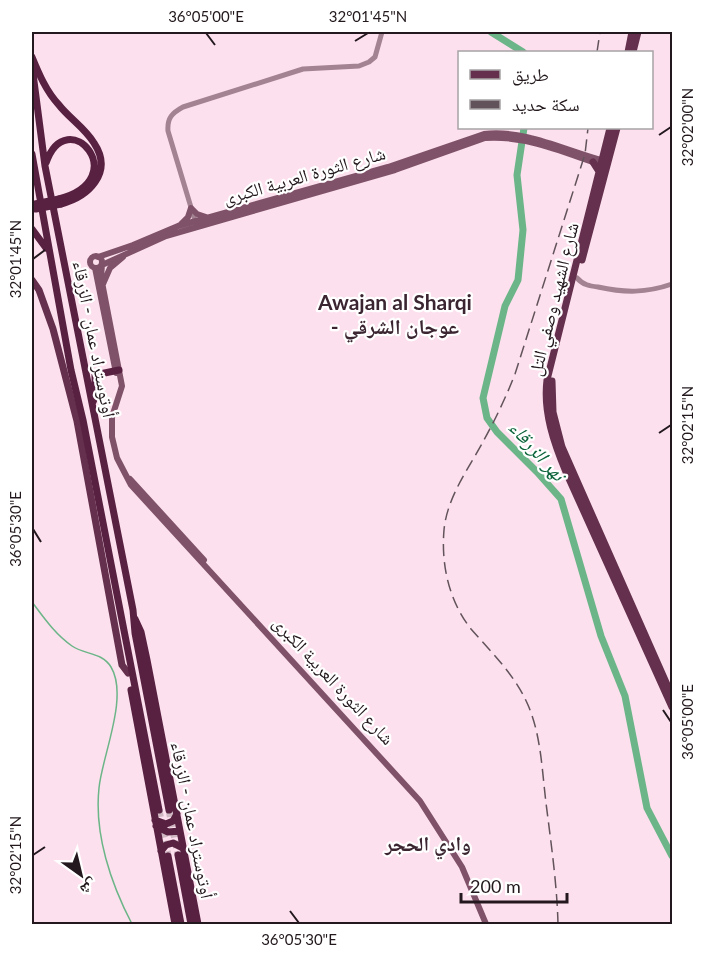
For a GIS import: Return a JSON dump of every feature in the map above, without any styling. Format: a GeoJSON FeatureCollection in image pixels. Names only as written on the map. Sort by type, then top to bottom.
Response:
{"type":"FeatureCollection","features":[{"type":"Feature","properties":{"kind":"highway"},"geometry":{"type":"LineString","coordinates":[[32,57],[51,96],[92,139],[100,159],[99,173],[92,187],[81,197],[34,207]]}},
{"type":"Feature","properties":{"kind":"highway","name":"أوتوستراد عمان - الزرقاء"},"geometry":{"type":"LineString","coordinates":[[32,66],[45,166],[92,405],[114,500],[135,633],[169,810]]}},
{"type":"Feature","properties":{"kind":"highway"},"geometry":{"type":"LineString","coordinates":[[45,166],[51,152],[65,141],[81,141],[93,154],[93,172],[87,183],[78,192],[60,201]]}},
{"type":"Feature","properties":{"kind":"highway","name":"أوتوستراد عمان - الزرقاء"},"geometry":{"type":"LineString","coordinates":[[32,154],[51,260],[67,371],[83,420],[159,810]]}},
{"type":"Feature","properties":{"kind":"highway"},"geometry":{"type":"LineString","coordinates":[[32,229],[49,251]]}},
{"type":"Feature","properties":{"kind":"highway"},"geometry":{"type":"LineString","coordinates":[[84,361],[94,370],[117,368]]}},
{"type":"Feature","properties":{"kind":"highway"},"geometry":{"type":"LineString","coordinates":[[92,405],[95,397],[95,375],[117,368]]}},
{"type":"Feature","properties":{"kind":"highway","name":"أوتوستراد عمان - الزرقاء"},"geometry":{"type":"LineString","coordinates":[[134,617],[140,628],[147,660],[177,814],[176,832],[183,848],[198,924]]}},
{"type":"Feature","properties":{"kind":"highway","name":"أوتوستراد عمان - الزرقاء"},"geometry":{"type":"LineString","coordinates":[[121,619],[121,634],[175,924]]}},
{"type":"Feature","properties":{"kind":"highway"},"geometry":{"type":"LineString","coordinates":[[156,823],[166,824],[173,821],[177,814]]}},
{"type":"Feature","properties":{"kind":"highway"},"geometry":{"type":"LineString","coordinates":[[156,823],[176,832],[160,848]]}},
{"type":"Feature","properties":{"kind":"highway"},"geometry":{"type":"LineString","coordinates":[[160,848],[173,843],[183,848]]}},
{"type":"Feature","properties":{"kind":"highway","name":"أوتوستراد عمان - الزرقاء"},"geometry":{"type":"LineString","coordinates":[[178,855],[191,924]]}},
{"type":"Feature","properties":{"kind":"highway","name":"أوتوستراد عمان - الزرقاء"},"geometry":{"type":"LineString","coordinates":[[168,856],[181,924]]}},
{"type":"Feature","properties":{"kind":"main road"},"geometry":{"type":"LineString","coordinates":[[628,51],[632,32]]}},
{"type":"Feature","properties":{"kind":"main road"},"geometry":{"type":"LineString","coordinates":[[633,51],[638,32]]}},
{"type":"Feature","properties":{"kind":"main road"},"geometry":{"type":"LineString","coordinates":[[519,139],[601,164],[610,129]]}},
{"type":"Feature","properties":{"kind":"main road","name":"شارع الشهيد وصفي التل"},"geometry":{"type":"LineString","coordinates":[[617,129],[601,164],[547,380],[546,401],[552,433],[566,472],[672,707]]}},
{"type":"Feature","properties":{"kind":"main road","name":"شارع الثورة العربية الكبرى"},"geometry":{"type":"LineString","coordinates":[[98,256],[124,249],[178,226],[196,224],[209,217],[388,167],[478,135],[499,132],[519,139]]}},
{"type":"Feature","properties":{"kind":"main road","name":"شارع الثورة العربية الكبرى"},"geometry":{"type":"LineString","coordinates":[[488,924],[462,867],[420,801],[133,488],[117,458],[111,429],[113,413],[119,398],[117,368],[103,285],[102,265],[196,224],[386,173],[478,140],[497,137],[519,139]]}},
{"type":"Feature","properties":{"kind":"main road","name":"شارع الشهيد وصفي التل"},"geometry":{"type":"LineString","coordinates":[[601,164],[577,279],[552,381],[551,395],[555,422],[573,476],[672,696]]}},
{"type":"Feature","properties":{"kind":"main road"},"geometry":{"type":"LineString","coordinates":[[178,226],[186,220],[190,208],[197,214],[209,217]]}},
{"type":"Feature","properties":{"kind":"main road"},"geometry":{"type":"LineString","coordinates":[[103,285],[112,265],[134,250]]}},
{"type":"Feature","properties":{"kind":"main road"},"geometry":{"type":"LineString","coordinates":[[98,256],[102,265],[94,268],[90,261],[93,257],[98,256]]}},
{"type":"Feature","properties":{"kind":"main road","name":"شارع الثورة العربية الكبرى"},"geometry":{"type":"LineString","coordinates":[[94,268],[117,368]]}},
{"type":"Feature","properties":{"kind":"main road"},"geometry":{"type":"LineString","coordinates":[[32,280],[39,290],[67,371],[122,665],[128,673]]}},
{"type":"Feature","properties":{"kind":"street"},"geometry":{"type":"LineString","coordinates":[[196,224],[168,132],[171,115],[183,107],[279,76],[315,68],[359,66],[373,60],[382,32]]}},
{"type":"Feature","properties":{"kind":"street"},"geometry":{"type":"LineString","coordinates":[[577,279],[584,284],[625,292],[640,292],[672,284]]}},
{"type":"Feature","properties":{"kind":"waterway","name":"نهر الزرقاء"},"geometry":{"type":"LineString","coordinates":[[491,32],[521,51]]}},
{"type":"Feature","properties":{"kind":"waterway","name":"نهر الزرقاء"},"geometry":{"type":"LineString","coordinates":[[524,129],[517,175],[523,230],[518,280],[505,306],[483,398],[487,418],[497,432],[561,499],[601,636],[625,696],[647,808],[672,856]]}},
{"type":"Feature","properties":{"kind":"waterway"},"geometry":{"type":"LineString","coordinates":[[32,602],[66,641],[77,649],[98,656],[107,662],[116,680],[116,710],[99,788],[99,823],[111,876],[132,924]]}},
{"type":"Feature","properties":{"kind":"tunnel"},"geometry":{"type":"LineString","coordinates":[[159,810],[168,856]]}},
{"type":"Feature","properties":{"kind":"tunnel"},"geometry":{"type":"LineString","coordinates":[[169,810],[178,855]]}},
{"type":"Feature","properties":{"kind":"railway"},"geometry":{"type":"LineString","coordinates":[[597,51],[600,32]]}},
{"type":"Feature","properties":{"kind":"railway"},"geometry":{"type":"LineString","coordinates":[[558,924],[542,765],[532,716],[517,684],[471,629],[457,607],[445,569],[443,543],[446,518],[454,494],[493,424],[515,374],[585,154],[588,129]]}},
{"type":"Feature","properties":{"kind":"district","name":"Awajan al Sharqi - عوجان الشرقي"},"geometry":{"type":"Point","coordinates":[395,313]}},
{"type":"Feature","properties":{"kind":"district","name":"وادي الحجر"},"geometry":{"type":"Point","coordinates":[428,843]}}]}
